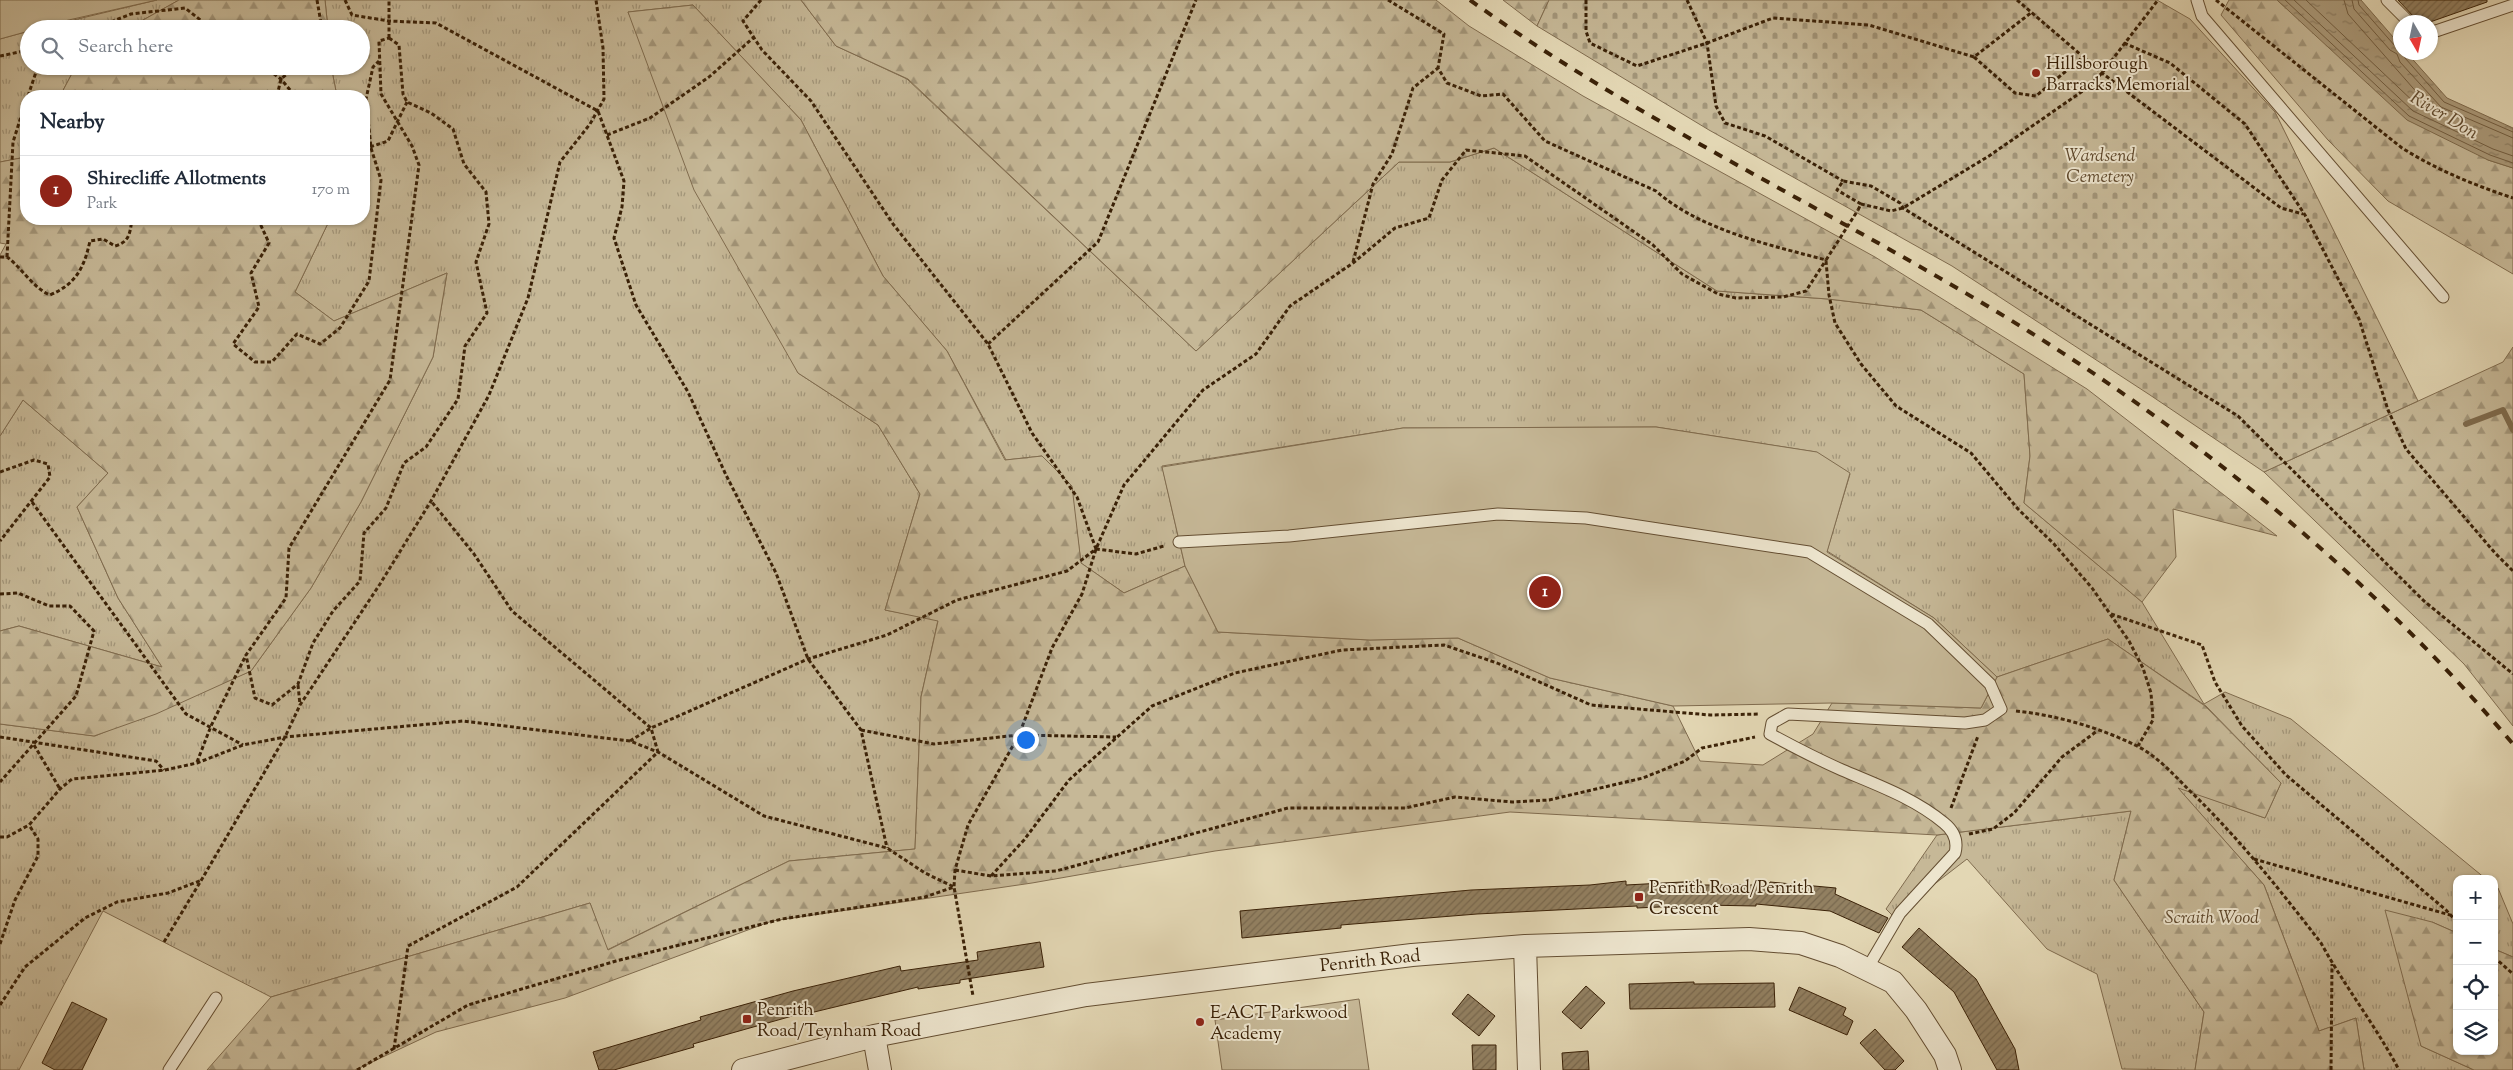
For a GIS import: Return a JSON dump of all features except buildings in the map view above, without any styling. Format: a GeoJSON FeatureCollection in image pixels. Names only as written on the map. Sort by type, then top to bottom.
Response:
{"type":"FeatureCollection","features":[{"type":"Feature","properties":{"kind":"street","name":"Penrith Road"},"geometry":{"type":"LineString","coordinates":[[743,1070],[874,1036],[977,1014],[1086,995],[1276,970],[1525,946],[1749,939],[1801,943],[1840,956],[1892,982],[1916,1010],[1945,1055],[1950,1070]]}},
{"type":"Feature","properties":{"kind":"street"},"geometry":{"type":"LineString","coordinates":[[1525,946],[1530,1070]]}},
{"type":"Feature","properties":{"kind":"street"},"geometry":{"type":"LineString","coordinates":[[874,1036],[880,1070]]}},
{"type":"Feature","properties":{"kind":"lane"},"geometry":{"type":"LineString","coordinates":[[2197,0],[2202,16],[2443,298]]}},
{"type":"Feature","properties":{"kind":"lane"},"geometry":{"type":"LineString","coordinates":[[2387,0],[2403,15]]}},
{"type":"Feature","properties":{"kind":"lane"},"geometry":{"type":"LineString","coordinates":[[2438,30],[2513,5]]}},
{"type":"Feature","properties":{"kind":"lane"},"geometry":{"type":"LineString","coordinates":[[1179,542],[1289,536],[1498,514],[1586,518],[1809,552],[1928,624],[1990,684],[2000,709],[1985,720],[1965,723],[1788,714],[1772,723],[1770,734],[1841,770],[1894,791],[1945,823],[1955,837],[1957,844],[1955,853],[1900,913],[1867,969]]}},
{"type":"Feature","properties":{"kind":"lane"},"geometry":{"type":"LineString","coordinates":[[169,1070],[216,998]]}},
{"type":"Feature","properties":{"kind":"path"},"geometry":{"type":"LineString","coordinates":[[317,0],[320,20]]}},
{"type":"Feature","properties":{"kind":"path"},"geometry":{"type":"LineString","coordinates":[[345,0],[352,15],[436,23],[598,111],[624,182],[622,207],[614,238],[636,305],[688,392],[726,475],[776,573],[808,659],[861,730],[887,848]]}},
{"type":"Feature","properties":{"kind":"path"},"geometry":{"type":"LineString","coordinates":[[389,0],[389,38]]}},
{"type":"Feature","properties":{"kind":"path"},"geometry":{"type":"LineString","coordinates":[[164,942],[285,737],[300,705],[380,584],[431,501],[489,395],[528,298],[560,162],[598,111],[604,99],[603,48],[596,0]]}},
{"type":"Feature","properties":{"kind":"path"},"geometry":{"type":"LineString","coordinates":[[761,0],[743,21],[753,38],[811,102],[892,224],[988,344],[1032,434],[1076,498],[1096,549]]}},
{"type":"Feature","properties":{"kind":"path"},"geometry":{"type":"LineString","coordinates":[[988,344],[1098,242],[1196,0]]}},
{"type":"Feature","properties":{"kind":"path"},"geometry":{"type":"LineString","coordinates":[[1388,0],[1444,34],[1438,68],[1447,83],[1481,96],[1503,94],[1545,141],[1656,191],[1670,204],[1742,238],[1826,260]]}},
{"type":"Feature","properties":{"kind":"path"},"geometry":{"type":"LineString","coordinates":[[1586,0],[1586,31],[1590,43],[1637,66],[1707,44],[1773,18],[1869,25],[1974,57],[2015,93],[2036,96],[2083,57]]}},
{"type":"Feature","properties":{"kind":"path"},"geometry":{"type":"LineString","coordinates":[[1687,0],[1707,44],[1716,106],[1725,123],[1765,136],[1843,180],[1871,186],[1900,203],[1903,208],[2238,416],[2424,601],[2513,674]]}},
{"type":"Feature","properties":{"kind":"path"},"geometry":{"type":"LineString","coordinates":[[2017,0],[2102,74],[2281,208],[2304,215]]}},
{"type":"Feature","properties":{"kind":"path"},"geometry":{"type":"LineString","coordinates":[[1843,180],[1837,190],[1861,204],[1891,211],[1903,208],[1989,156],[2062,107],[2102,74],[2158,0]]}},
{"type":"Feature","properties":{"kind":"path"},"geometry":{"type":"LineString","coordinates":[[2216,0],[2402,148],[2427,164],[2513,198]]}},
{"type":"Feature","properties":{"kind":"path"},"geometry":{"type":"LineString","coordinates":[[116,20],[131,14],[185,8],[200,20]]}},
{"type":"Feature","properties":{"kind":"path"},"geometry":{"type":"LineString","coordinates":[[1974,57],[2032,12]]}},
{"type":"Feature","properties":{"kind":"path"},"geometry":{"type":"LineString","coordinates":[[197,763],[211,726],[246,655],[286,598],[288,548],[390,380],[419,165],[412,146],[381,94],[378,41],[389,38]]}},
{"type":"Feature","properties":{"kind":"path"},"geometry":{"type":"LineString","coordinates":[[300,705],[298,684],[313,643],[333,611],[360,581],[364,533],[386,508],[404,463],[426,447],[458,399],[466,346],[487,314],[476,262],[488,224],[486,192],[464,164],[453,129],[431,113],[407,102],[403,94],[399,45],[389,38]]}},
{"type":"Feature","properties":{"kind":"path"},"geometry":{"type":"LineString","coordinates":[[607,135],[650,118],[709,77],[753,38]]}},
{"type":"Feature","properties":{"kind":"path"},"geometry":{"type":"LineString","coordinates":[[2124,44],[2170,63],[2244,124],[2304,215],[2359,319],[2388,410],[2406,449],[2494,554],[2513,571]]}},
{"type":"Feature","properties":{"kind":"path"},"geometry":{"type":"LineString","coordinates":[[0,56],[20,52]]}},
{"type":"Feature","properties":{"kind":"path"},"geometry":{"type":"LineString","coordinates":[[368,90],[373,67],[379,61]]}},
{"type":"Feature","properties":{"kind":"path"},"geometry":{"type":"LineString","coordinates":[[1353,263],[1373,184],[1392,154],[1413,88],[1438,68]]}},
{"type":"Feature","properties":{"kind":"path"},"geometry":{"type":"LineString","coordinates":[[30,90],[35,75]]}},
{"type":"Feature","properties":{"kind":"path"},"geometry":{"type":"LineString","coordinates":[[275,75],[290,90]]}},
{"type":"Feature","properties":{"kind":"path"},"geometry":{"type":"LineString","coordinates":[[278,90],[281,79],[286,75]]}},
{"type":"Feature","properties":{"kind":"path"},"geometry":{"type":"LineString","coordinates":[[261,225],[269,243],[251,273],[259,307],[233,344],[255,362],[272,362],[298,334],[320,344],[340,328],[369,281],[381,180],[370,148],[388,141],[407,102]]}},
{"type":"Feature","properties":{"kind":"path"},"geometry":{"type":"LineString","coordinates":[[7,257],[13,142],[20,120]]}},
{"type":"Feature","properties":{"kind":"path"},"geometry":{"type":"LineString","coordinates":[[977,1014],[954,887],[955,870],[968,824],[1019,735],[1052,648],[1082,594],[1096,549],[1124,485],[1203,390],[1256,354],[1290,306],[1353,263],[1395,228],[1429,218],[1442,180],[1466,150],[1525,156],[1653,245],[1682,274],[1718,294],[1736,298],[1783,297],[1806,291],[1861,204]]}},
{"type":"Feature","properties":{"kind":"path"},"geometry":{"type":"LineString","coordinates":[[0,257],[7,257],[41,292],[50,295],[59,291],[81,272],[90,242],[103,239],[115,246],[123,244],[129,237],[131,225]]}},
{"type":"Feature","properties":{"kind":"path"},"geometry":{"type":"LineString","coordinates":[[1826,260],[1829,295],[1835,323],[1861,364],[1896,406],[1970,453],[2018,509],[2073,566],[2111,614],[2140,662],[2151,693],[2152,720],[2138,746]]}},
{"type":"Feature","properties":{"kind":"path"},"geometry":{"type":"LineString","coordinates":[[0,472],[34,460],[48,464],[50,477],[0,541]]}},
{"type":"Feature","properties":{"kind":"path"},"geometry":{"type":"LineString","coordinates":[[431,501],[474,554],[512,611],[651,728],[658,752]]}},
{"type":"Feature","properties":{"kind":"path"},"geometry":{"type":"LineString","coordinates":[[32,502],[186,714],[243,745]]}},
{"type":"Feature","properties":{"kind":"path"},"geometry":{"type":"LineString","coordinates":[[630,741],[651,728],[808,659],[887,635],[957,600],[1067,571],[1096,549],[1136,554],[1179,542]]}},
{"type":"Feature","properties":{"kind":"path"},"geometry":{"type":"LineString","coordinates":[[0,594],[18,593],[49,606],[70,606],[94,631],[76,696],[0,782]]}},
{"type":"Feature","properties":{"kind":"path"},"geometry":{"type":"LineString","coordinates":[[2111,614],[2202,645],[2215,682],[2242,726],[2286,775],[2455,920]]}},
{"type":"Feature","properties":{"kind":"path"},"geometry":{"type":"LineString","coordinates":[[992,876],[1024,840],[1069,780],[1152,706],[1235,673],[1342,650],[1444,644],[1497,663],[1590,704],[1710,715],[1788,714]]}},
{"type":"Feature","properties":{"kind":"path"},"geometry":{"type":"LineString","coordinates":[[246,655],[255,698],[272,705],[298,684]]}},
{"type":"Feature","properties":{"kind":"path"},"geometry":{"type":"LineString","coordinates":[[2000,709],[2034,713],[2098,730],[2138,746],[2163,764],[2222,821],[2321,943],[2332,964],[2388,1048],[2399,1070]]}},
{"type":"Feature","properties":{"kind":"path"},"geometry":{"type":"LineString","coordinates":[[1945,823],[1985,720]]}},
{"type":"Feature","properties":{"kind":"path"},"geometry":{"type":"LineString","coordinates":[[0,837],[7,837],[29,826],[60,789],[72,779],[164,770],[197,763],[243,745],[285,737],[463,721],[630,741],[658,752],[764,816],[887,848],[925,874],[954,887]]}},
{"type":"Feature","properties":{"kind":"path"},"geometry":{"type":"LineString","coordinates":[[861,730],[934,744],[1019,735],[1117,737]]}},
{"type":"Feature","properties":{"kind":"path"},"geometry":{"type":"LineString","coordinates":[[1955,837],[1993,829],[2014,813],[2062,757],[2098,730]]}},
{"type":"Feature","properties":{"kind":"path"},"geometry":{"type":"LineString","coordinates":[[955,870],[992,876],[1056,871],[1288,808],[1405,808],[1454,797],[1512,802],[1548,800],[1643,778],[1685,761],[1702,748],[1770,734]]}},
{"type":"Feature","properties":{"kind":"path"},"geometry":{"type":"LineString","coordinates":[[0,737],[34,744],[156,761],[164,770]]}},
{"type":"Feature","properties":{"kind":"path"},"geometry":{"type":"LineString","coordinates":[[34,744],[60,789]]}},
{"type":"Feature","properties":{"kind":"path"},"geometry":{"type":"LineString","coordinates":[[394,1050],[408,946],[517,887],[658,752]]}},
{"type":"Feature","properties":{"kind":"path"},"geometry":{"type":"LineString","coordinates":[[0,944],[14,900],[38,856],[38,839],[29,826]]}},
{"type":"Feature","properties":{"kind":"path"},"geometry":{"type":"LineString","coordinates":[[2254,859],[2450,915]]}},
{"type":"Feature","properties":{"kind":"path"},"geometry":{"type":"LineString","coordinates":[[0,1006],[25,967],[85,918],[117,902],[168,893],[202,879]]}},
{"type":"Feature","properties":{"kind":"path"},"geometry":{"type":"LineString","coordinates":[[357,1070],[468,1006],[616,961],[782,919],[925,897],[954,887]]}},
{"type":"Feature","properties":{"kind":"path"},"geometry":{"type":"LineString","coordinates":[[2498,961],[2513,974]]}},
{"type":"Feature","properties":{"kind":"path"},"geometry":{"type":"LineString","coordinates":[[2331,1070],[2332,964]]}},
{"type":"Feature","properties":{"kind":"green space"},"geometry":{"type":"Polygon","coordinates":[[[0,0],[157,0],[69,20],[20,20],[20,33],[0,39],[0,0]]]}},
{"type":"Feature","properties":{"kind":"green space"},"geometry":{"type":"Polygon","coordinates":[[[157,0],[179,0],[143,20],[74,20],[157,0]]]}},
{"type":"Feature","properties":{"kind":"green space"},"geometry":{"type":"Polygon","coordinates":[[[179,0],[325,0],[327,20],[143,20],[179,0]]]}},
{"type":"Feature","properties":{"kind":"green space"},"geometry":{"type":"Polygon","coordinates":[[[325,0],[801,0],[836,46],[907,79],[1196,351],[1399,162],[1450,162],[1494,148],[1717,291],[1828,299],[1921,310],[2024,374],[2030,456],[2024,503],[2142,602],[2204,704],[2225,692],[2291,719],[2481,875],[2453,875],[2453,931],[2432,922],[2421,1046],[2474,1070],[2364,1070],[2356,1018],[2319,1031],[2264,885],[2177,787],[2265,818],[2281,783],[2206,706],[2108,639],[1997,677],[1934,618],[1827,551],[1850,474],[1816,452],[1656,427],[1403,428],[1162,466],[1185,566],[1124,593],[1081,563],[1071,486],[1042,456],[1006,460],[947,351],[883,276],[801,120],[693,5],[628,12],[798,373],[878,425],[920,494],[885,610],[938,620],[921,697],[915,849],[789,861],[607,950],[590,903],[271,997],[103,911],[19,1070],[0,1070],[0,724],[95,736],[251,671],[311,588],[361,502],[433,357],[447,273],[334,321],[295,292],[327,225],[370,225],[370,90],[336,90],[333,75],[370,75],[370,20],[327,20],[325,0]]]}},
{"type":"Feature","properties":{"kind":"green space"},"geometry":{"type":"Polygon","coordinates":[[[801,0],[1436,0],[1469,26],[1583,96],[1875,257],[2087,389],[2277,536],[2173,509],[2176,557],[2142,602],[2024,503],[2030,456],[2024,374],[1921,310],[1828,299],[1717,291],[1494,148],[1450,162],[1399,162],[1196,351],[908,79],[836,46],[801,0]]]}},
{"type":"Feature","properties":{"kind":"green space"},"geometry":{"type":"Polygon","coordinates":[[[1503,0],[1549,0],[1537,26],[1503,0]]]}},
{"type":"Feature","properties":{"kind":"green space","name":"Wardsend Cemetery"},"geometry":{"type":"Polygon","coordinates":[[[1549,0],[2157,0],[2190,19],[2275,112],[2418,401],[2264,472],[1952,266],[1709,130],[1537,26],[1549,0]]]}},
{"type":"Feature","properties":{"kind":"green space"},"geometry":{"type":"Polygon","coordinates":[[[2229,0],[2277,0],[2318,36],[2488,160],[2513,168],[2513,274],[2388,201],[2328,140],[2221,15],[2229,0]]]}},
{"type":"Feature","properties":{"kind":"green space","name":"Scraith Wood"},"geometry":{"type":"Polygon","coordinates":[[[693,5],[801,120],[883,276],[947,351],[1005,460],[1042,456],[1072,486],[1081,563],[1124,593],[1185,566],[1218,632],[1370,640],[1458,638],[1550,678],[1673,706],[1700,761],[1763,765],[1813,734],[1832,703],[1981,708],[1997,677],[2108,639],[2205,706],[2281,783],[2265,818],[2178,788],[2264,885],[2319,1031],[2356,1018],[2364,1070],[2195,1070],[2204,1012],[2114,880],[2131,811],[1937,835],[1510,812],[1215,851],[1032,883],[772,921],[565,998],[436,1032],[355,1070],[207,1070],[271,997],[590,903],[608,950],[789,861],[915,849],[921,697],[938,621],[885,610],[920,494],[878,425],[798,373],[694,190],[628,12],[693,5]]]}},
{"type":"Feature","properties":{"kind":"green space"},"geometry":{"type":"Polygon","coordinates":[[[20,33],[20,75],[71,75],[63,90],[20,90],[20,158],[0,162],[0,39],[20,33]]]}},
{"type":"Feature","properties":{"kind":"green space"},"geometry":{"type":"Polygon","coordinates":[[[71,75],[333,75],[336,90],[63,90],[71,75]]]}},
{"type":"Feature","properties":{"kind":"green space"},"geometry":{"type":"Polygon","coordinates":[[[20,158],[20,225],[327,225],[295,292],[334,321],[447,273],[433,357],[361,502],[311,588],[251,671],[156,714],[94,736],[0,724],[0,631],[19,626],[162,667],[118,598],[77,507],[108,473],[23,400],[0,436],[0,255],[6,244],[0,243],[0,162],[20,158]]]}},
{"type":"Feature","properties":{"kind":"green space"},"geometry":{"type":"Polygon","coordinates":[[[2513,347],[2513,726],[2464,664],[2264,472],[2503,362],[2513,347]]]}},
{"type":"Feature","properties":{"kind":"green space"},"geometry":{"type":"Polygon","coordinates":[[[23,400],[108,473],[77,507],[118,598],[162,667],[19,626],[0,631],[0,436],[23,400]]]}},
{"type":"Feature","properties":{"kind":"green space"},"geometry":{"type":"Polygon","coordinates":[[[1656,427],[1817,452],[1850,473],[1827,552],[1934,618],[1997,677],[1981,708],[1832,703],[1673,706],[1550,678],[1458,638],[1370,640],[1218,632],[1185,566],[1162,467],[1403,428],[1656,427]]]}},
{"type":"Feature","properties":{"kind":"green space"},"geometry":{"type":"Polygon","coordinates":[[[2131,811],[2114,880],[2204,1012],[2195,1070],[2122,1069],[2097,974],[2047,949],[1967,859],[1893,916],[1886,909],[1937,835],[2131,811]]]}},
{"type":"Feature","properties":{"kind":"green space"},"geometry":{"type":"Polygon","coordinates":[[[2498,888],[2513,924],[2513,957],[2498,951],[2498,888]]]}},
{"type":"Feature","properties":{"kind":"green space"},"geometry":{"type":"Polygon","coordinates":[[[2385,910],[2432,922],[2453,931],[2453,1055],[2498,1055],[2498,951],[2513,957],[2513,1070],[2474,1070],[2421,1046],[2385,910]]]}},
{"type":"Feature","properties":{"kind":"green space"},"geometry":{"type":"Polygon","coordinates":[[[1359,999],[1369,1070],[1222,1070],[1215,1020],[1359,999]]]}},
{"type":"Feature","properties":{"kind":"water","name":"River Don"},"geometry":{"type":"Polygon","coordinates":[[[2277,0],[2361,0],[2393,37],[2393,60],[2413,60],[2447,98],[2513,128],[2513,168],[2488,160],[2407,120],[2277,0]]]}},
{"type":"Feature","properties":{"kind":"waterway"},"geometry":{"type":"LineString","coordinates":[[2466,424],[2503,410],[2513,430]]}},
{"type":"Feature","properties":{"kind":"railway"},"geometry":{"type":"LineString","coordinates":[[1470,0],[1597,84],[1662,123],[1928,271],[1994,310],[2066,355],[2136,403],[2205,453],[2271,506],[2335,562],[2397,620],[2456,680],[2513,744]]}},
{"type":"Feature","properties":{"kind":"place","name":"Hillsborough Barracks Memorial"},"geometry":{"type":"Point","coordinates":[2036,73]}},
{"type":"Feature","properties":{"kind":"place","name":"Shirecliffe Allotments"},"geometry":{"type":"Point","coordinates":[1545,592]}},
{"type":"Feature","properties":{"kind":"place","name":"Penrith Road/Penrith Crescent"},"geometry":{"type":"Point","coordinates":[1639,897]}},
{"type":"Feature","properties":{"kind":"place","name":"Penrith Road/Teynham Road"},"geometry":{"type":"Point","coordinates":[747,1019]}},
{"type":"Feature","properties":{"kind":"place","name":"E-ACT Parkwood Academy"},"geometry":{"type":"Point","coordinates":[1200,1022]}}]}
